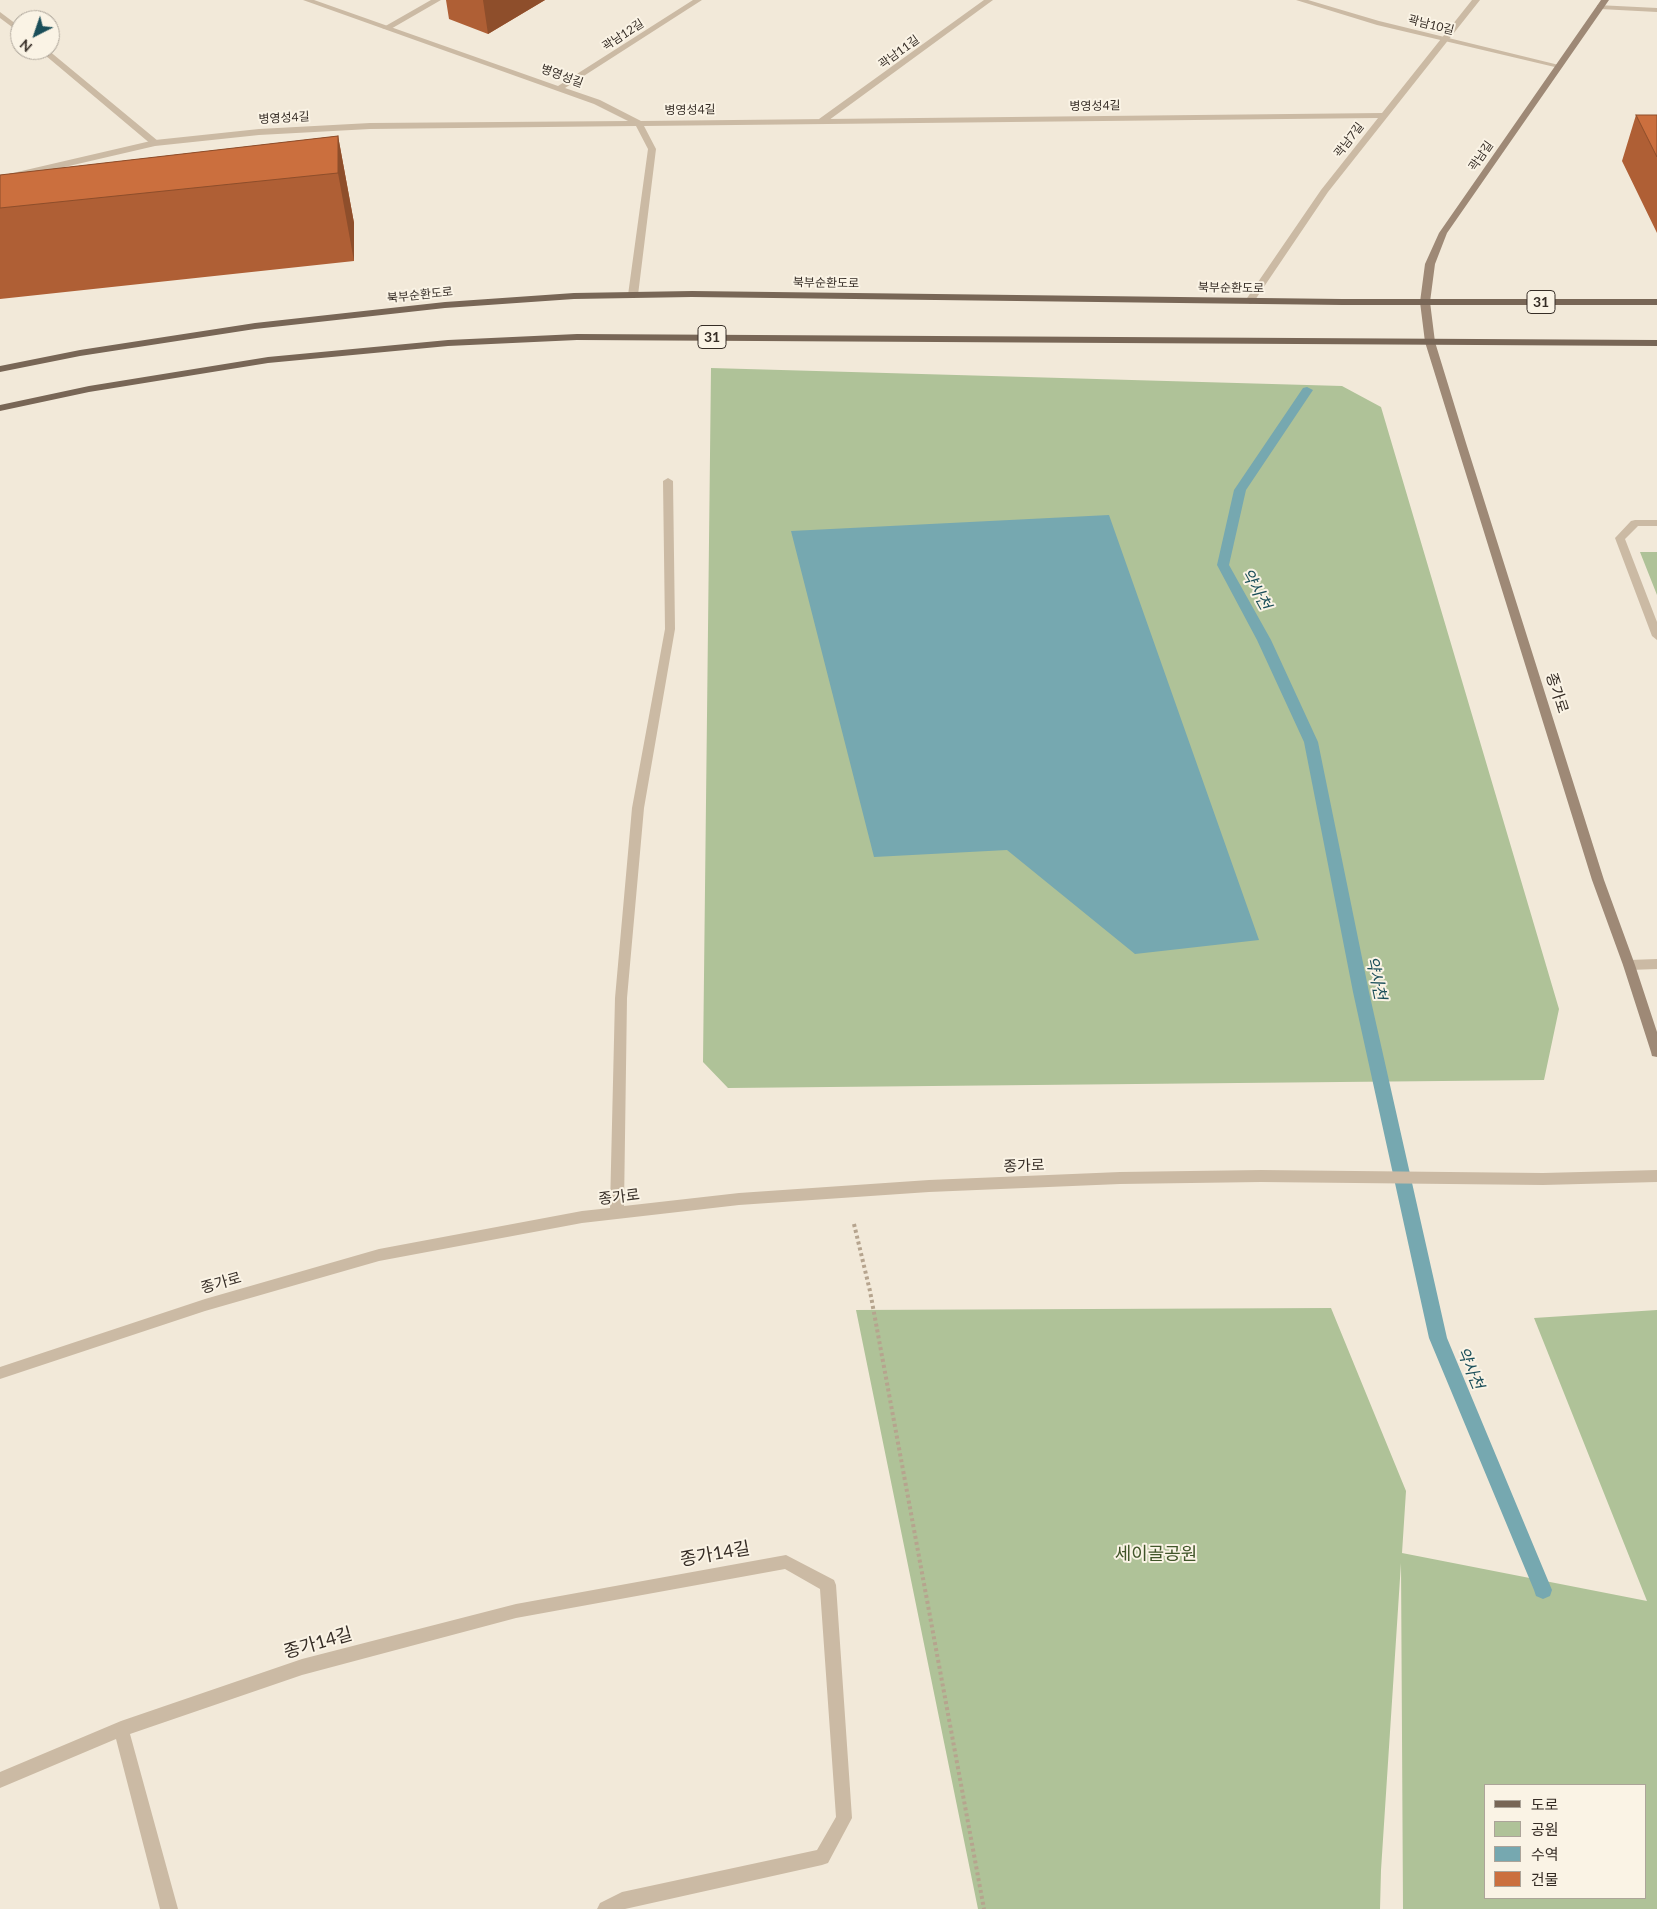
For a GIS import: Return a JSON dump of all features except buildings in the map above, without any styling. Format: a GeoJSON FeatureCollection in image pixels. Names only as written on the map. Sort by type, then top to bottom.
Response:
{"type":"FeatureCollection","features":[{"type":"Feature","properties":{"kind":"main road","name":"북부순환도로"},"geometry":{"type":"LineString","coordinates":[[0,369],[80,353],[255,326],[445,305],[574,296],[797,295],[1250,301],[1657,302]]}},
{"type":"Feature","properties":{"kind":"main road","name":"31"},"geometry":{"type":"LineString","coordinates":[[0,408],[90,389],[268,360],[478,341],[577,337],[1657,343]]}},
{"type":"Feature","properties":{"kind":"street","name":"병영성길"},"geometry":{"type":"LineString","coordinates":[[307,0],[560,88],[597,102],[639,124]]}},
{"type":"Feature","properties":{"kind":"street"},"geometry":{"type":"LineString","coordinates":[[386,28],[436,0]]}},
{"type":"Feature","properties":{"kind":"street","name":"곽남12길"},"geometry":{"type":"LineString","coordinates":[[560,88],[698,0]]}},
{"type":"Feature","properties":{"kind":"street","name":"곽남11길"},"geometry":{"type":"LineString","coordinates":[[822,121],[989,0]]}},
{"type":"Feature","properties":{"kind":"street","name":"곽남10길"},"geometry":{"type":"LineString","coordinates":[[1300,0],[1377,23],[1559,66]]}},
{"type":"Feature","properties":{"kind":"street","name":"곽남7길"},"geometry":{"type":"LineString","coordinates":[[1250,301],[1325,190],[1476,0]]}},
{"type":"Feature","properties":{"kind":"street"},"geometry":{"type":"LineString","coordinates":[[1602,3],[1657,10]]}},
{"type":"Feature","properties":{"kind":"street","name":"곽남길"},"geometry":{"type":"LineString","coordinates":[[1430,342],[1425,302],[1430,264],[1443,232],[1602,3]]}},
{"type":"Feature","properties":{"kind":"street"},"geometry":{"type":"LineString","coordinates":[[0,14],[10,22]]}},
{"type":"Feature","properties":{"kind":"street"},"geometry":{"type":"LineString","coordinates":[[55,60],[155,143]]}},
{"type":"Feature","properties":{"kind":"street","name":"병영성4길"},"geometry":{"type":"LineString","coordinates":[[0,179],[155,143],[259,132],[370,126],[1385,115]]}},
{"type":"Feature","properties":{"kind":"street"},"geometry":{"type":"LineString","coordinates":[[633,295],[652,149],[639,124]]}},
{"type":"Feature","properties":{"kind":"street","name":"종가로"},"geometry":{"type":"LineString","coordinates":[[1430,342],[1598,880],[1629,965],[1657,1052]]}},
{"type":"Feature","properties":{"kind":"street"},"geometry":{"type":"LineString","coordinates":[[617,1213],[621,998],[635,836],[638,808],[670,628],[668,481]]}},
{"type":"Feature","properties":{"kind":"street"},"geometry":{"type":"LineString","coordinates":[[1657,522],[1634,523],[1620,538],[1657,636]]}},
{"type":"Feature","properties":{"kind":"street"},"geometry":{"type":"LineString","coordinates":[[1629,965],[1657,964]]}},
{"type":"Feature","properties":{"kind":"street","name":"종가로"},"geometry":{"type":"LineString","coordinates":[[0,1373],[205,1305],[379,1255],[582,1217],[739,1199],[929,1186],[1120,1178],[1261,1176],[1543,1180],[1657,1176]]}},
{"type":"Feature","properties":{"kind":"street","name":"종가14길"},"geometry":{"type":"LineString","coordinates":[[0,1780],[121,1729],[302,1667],[516,1611],[786,1562],[828,1585],[844,1818],[822,1857],[622,1901],[606,1909]]}},
{"type":"Feature","properties":{"kind":"street"},"geometry":{"type":"LineString","coordinates":[[121,1729],[168,1909]]}},
{"type":"Feature","properties":{"kind":"path"},"geometry":{"type":"LineString","coordinates":[[846,1192],[870,1291],[984,1909]]}},
{"type":"Feature","properties":{"kind":"green space"},"geometry":{"type":"Polygon","coordinates":[[[711,368],[1342,386],[1381,407],[1559,1009],[1544,1080],[728,1088],[703,1062],[711,368]]]}},
{"type":"Feature","properties":{"kind":"green space"},"geometry":{"type":"Polygon","coordinates":[[[1640,552],[1657,552],[1657,595],[1640,552]]]}},
{"type":"Feature","properties":{"kind":"green space","name":"세이골공원"},"geometry":{"type":"Polygon","coordinates":[[[1331,1308],[1406,1491],[1402,1553],[1647,1601],[1534,1318],[1657,1310],[1657,1909],[1403,1909],[1401,1563],[1380,1909],[978,1909],[856,1310],[1331,1308]]]}},
{"type":"Feature","properties":{"kind":"water"},"geometry":{"type":"Polygon","coordinates":[[[1109,515],[1259,940],[1135,954],[1007,850],[874,857],[791,531],[1109,515]]]}},
{"type":"Feature","properties":{"kind":"waterway","name":"약사천"},"geometry":{"type":"LineString","coordinates":[[1307,390],[1240,490],[1223,565],[1264,640],[1311,742],[1361,992],[1438,1338],[1543,1590]]}}]}
